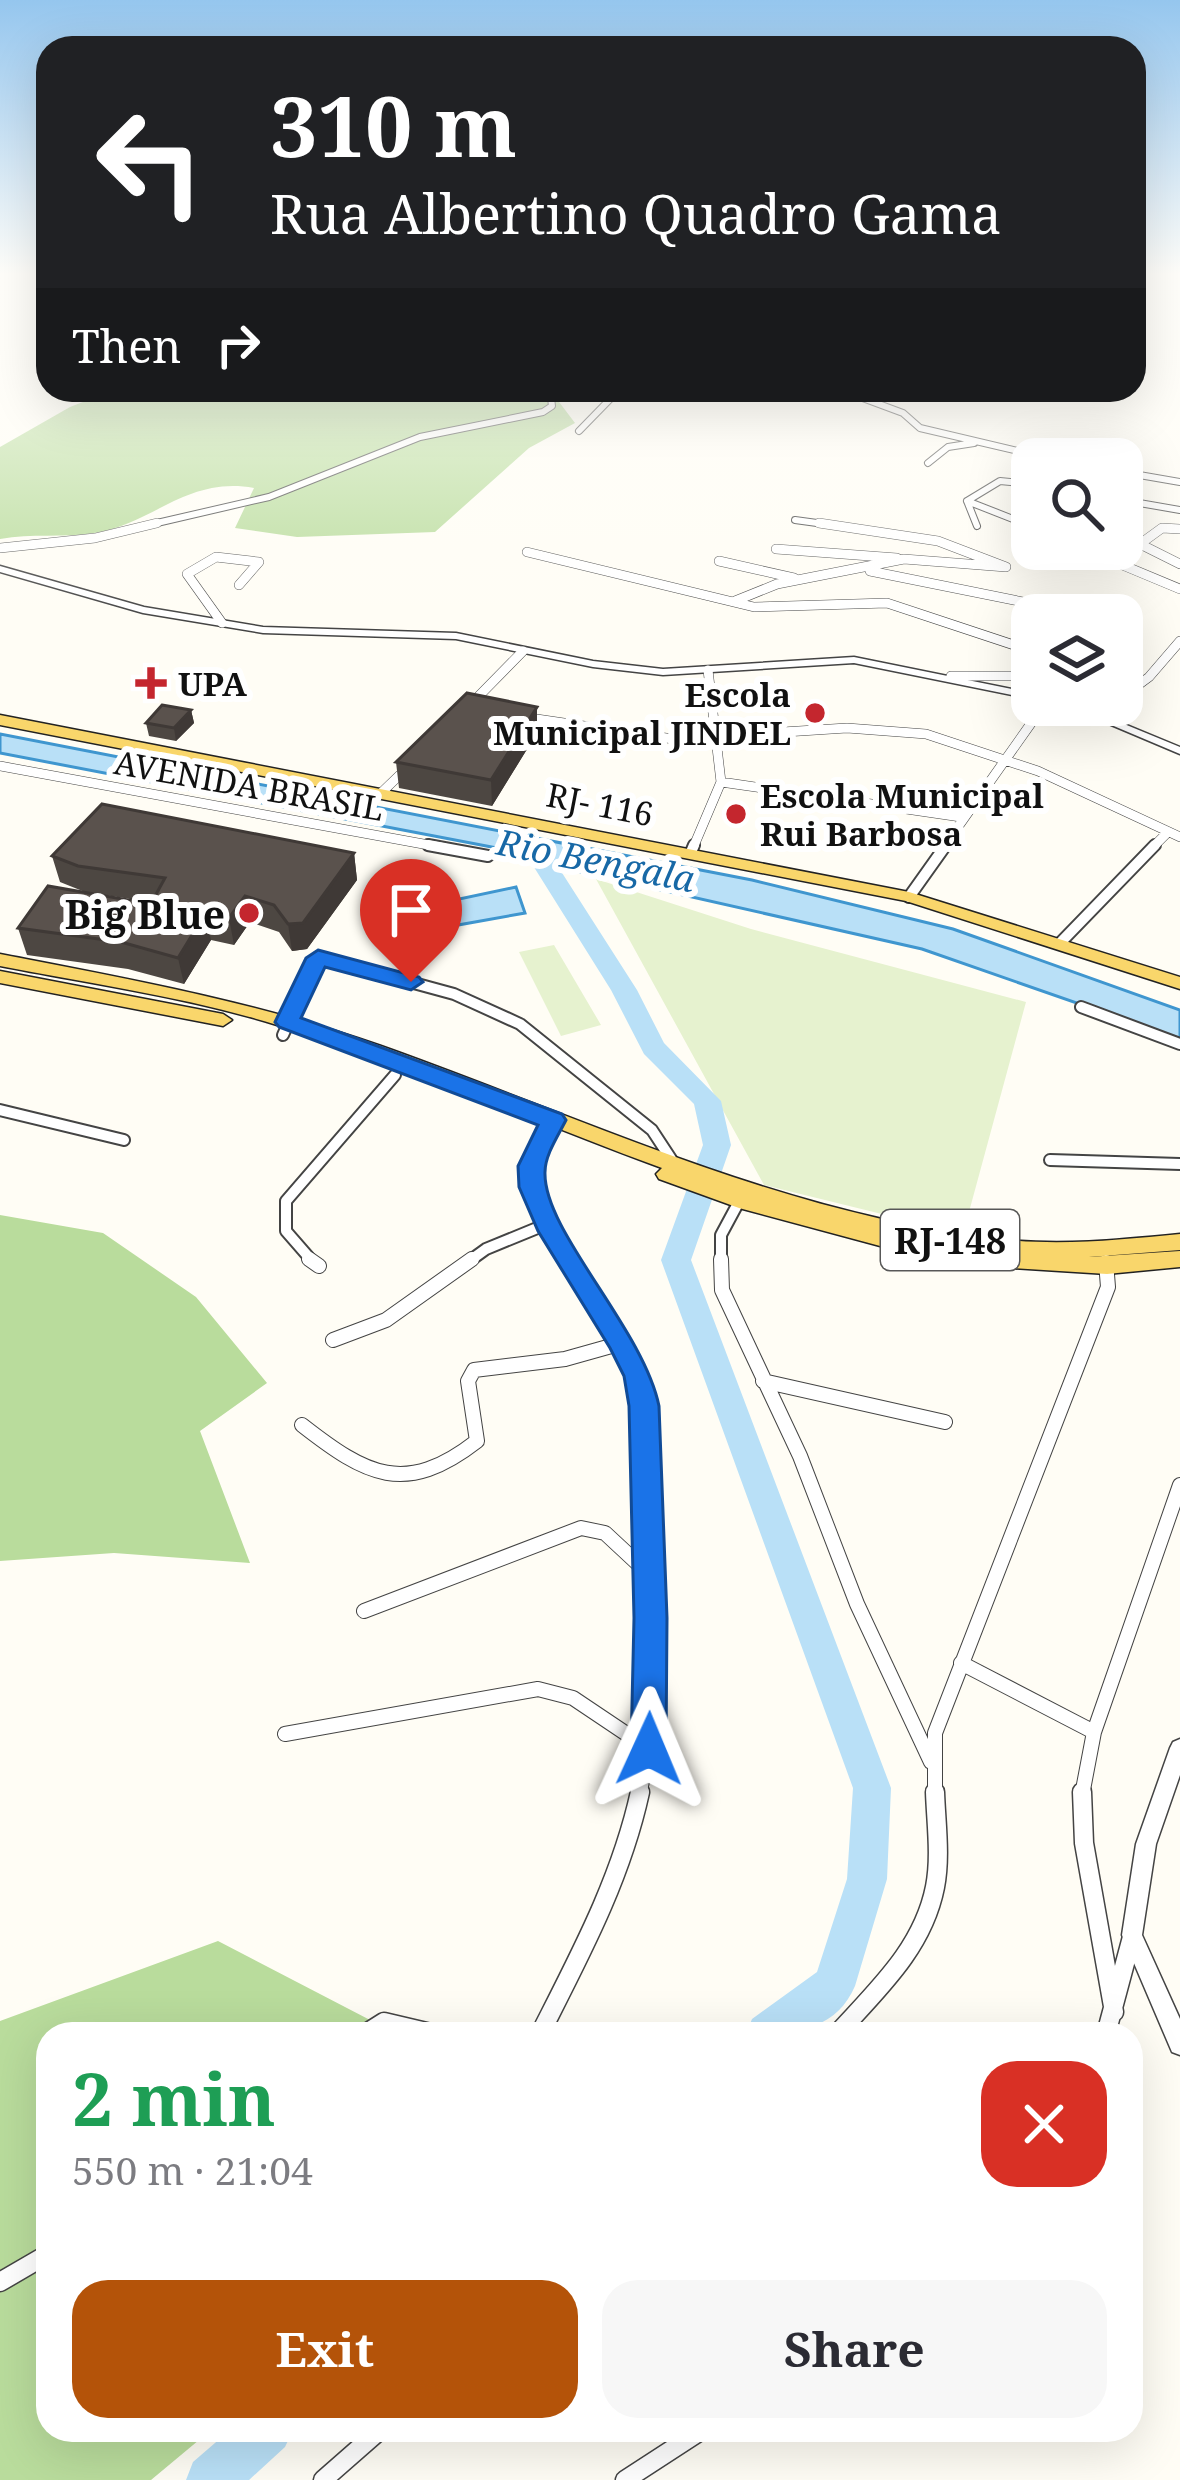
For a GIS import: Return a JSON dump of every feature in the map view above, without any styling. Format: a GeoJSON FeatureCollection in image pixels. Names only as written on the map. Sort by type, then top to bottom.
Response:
{"type":"FeatureCollection","features":[{"type":"Feature","properties":{"kind":"main road","name":"RJ- 116"},"geometry":{"type":"LineString","coordinates":[[0,720],[909,897],[1180,983]]}},
{"type":"Feature","properties":{"kind":"main road"},"geometry":{"type":"LineString","coordinates":[[0,960],[285,1028],[734,1191]]}},
{"type":"Feature","properties":{"kind":"main road"},"geometry":{"type":"LineString","coordinates":[[0,977],[285,1028],[395,1076],[549,1125]]}},
{"type":"Feature","properties":{"kind":"main road","name":"RJ-148"},"geometry":{"type":"LineString","coordinates":[[734,1191],[840,1230],[1024,1264],[1180,1259]]}},
{"type":"Feature","properties":{"kind":"main road","name":"RJ-148"},"geometry":{"type":"LineString","coordinates":[[1105,1258],[1180,1242]]}},
{"type":"Feature","properties":{"kind":"street"},"geometry":{"type":"LineString","coordinates":[[0,548],[95,538],[234,501],[269,497],[420,437],[543,412],[552,402]]}},
{"type":"Feature","properties":{"kind":"street"},"geometry":{"type":"LineString","coordinates":[[579,431],[607,402]]}},
{"type":"Feature","properties":{"kind":"street"},"geometry":{"type":"LineString","coordinates":[[875,402],[903,412],[920,428],[1011,448]]}},
{"type":"Feature","properties":{"kind":"street"},"geometry":{"type":"LineString","coordinates":[[928,463],[948,447],[987,442]]}},
{"type":"Feature","properties":{"kind":"street"},"geometry":{"type":"LineString","coordinates":[[1143,476],[1180,482]]}},
{"type":"Feature","properties":{"kind":"street"},"geometry":{"type":"LineString","coordinates":[[967,501],[1011,480]]}},
{"type":"Feature","properties":{"kind":"street"},"geometry":{"type":"LineString","coordinates":[[967,501],[1011,519]]}},
{"type":"Feature","properties":{"kind":"street"},"geometry":{"type":"LineString","coordinates":[[967,501],[976,527]]}},
{"type":"Feature","properties":{"kind":"street"},"geometry":{"type":"LineString","coordinates":[[1143,504],[1180,510]]}},
{"type":"Feature","properties":{"kind":"street"},"geometry":{"type":"LineString","coordinates":[[776,549],[1000,570],[1006,566],[938,541],[795,520]]}},
{"type":"Feature","properties":{"kind":"street"},"geometry":{"type":"LineString","coordinates":[[1180,529],[1163,527],[1140,544],[1180,564]]}},
{"type":"Feature","properties":{"kind":"street"},"geometry":{"type":"LineString","coordinates":[[527,552],[767,608],[887,603],[1011,644]]}},
{"type":"Feature","properties":{"kind":"street"},"geometry":{"type":"LineString","coordinates":[[222,623],[188,574],[216,557],[259,562],[239,585]]}},
{"type":"Feature","properties":{"kind":"street"},"geometry":{"type":"LineString","coordinates":[[719,560],[800,579]]}},
{"type":"Feature","properties":{"kind":"street"},"geometry":{"type":"LineString","coordinates":[[733,602],[800,579],[904,560]]}},
{"type":"Feature","properties":{"kind":"street"},"geometry":{"type":"LineString","coordinates":[[0,569],[143,610],[304,634],[425,633],[626,669],[708,670],[854,660],[1011,691]]}},
{"type":"Feature","properties":{"kind":"street"},"geometry":{"type":"LineString","coordinates":[[844,569],[920,576],[1011,603]]}},
{"type":"Feature","properties":{"kind":"street"},"geometry":{"type":"LineString","coordinates":[[1134,570],[1180,589]]}},
{"type":"Feature","properties":{"kind":"street"},"geometry":{"type":"LineString","coordinates":[[1143,681],[1180,640]]}},
{"type":"Feature","properties":{"kind":"street"},"geometry":{"type":"LineString","coordinates":[[454,721],[523,651]]}},
{"type":"Feature","properties":{"kind":"street"},"geometry":{"type":"LineString","coordinates":[[691,852],[721,782],[708,670]]}},
{"type":"Feature","properties":{"kind":"street"},"geometry":{"type":"LineString","coordinates":[[951,676],[1011,676]]}},
{"type":"Feature","properties":{"kind":"street"},"geometry":{"type":"LineString","coordinates":[[469,707],[492,711]]}},
{"type":"Feature","properties":{"kind":"street"},"geometry":{"type":"LineString","coordinates":[[514,716],[609,732],[718,740],[889,729],[1004,758],[1174,834],[1061,942]]}},
{"type":"Feature","properties":{"kind":"street"},"geometry":{"type":"LineString","coordinates":[[909,897],[1029,726]]}},
{"type":"Feature","properties":{"kind":"street"},"geometry":{"type":"LineString","coordinates":[[1122,726],[1180,751]]}},
{"type":"Feature","properties":{"kind":"street"},"geometry":{"type":"LineString","coordinates":[[381,793],[410,764]]}},
{"type":"Feature","properties":{"kind":"street","name":"AVENIDA BRASIL"},"geometry":{"type":"LineString","coordinates":[[2,769],[488,856]]}},
{"type":"Feature","properties":{"kind":"street"},"geometry":{"type":"LineString","coordinates":[[721,782],[962,817]]}},
{"type":"Feature","properties":{"kind":"street"},"geometry":{"type":"LineString","coordinates":[[285,1028],[318,958],[454,994],[520,1024],[652,1130],[687,1175]]}},
{"type":"Feature","properties":{"kind":"street"},"geometry":{"type":"LineString","coordinates":[[1081,1007],[1180,1044]]}},
{"type":"Feature","properties":{"kind":"street"},"geometry":{"type":"LineString","coordinates":[[320,1266],[294,1250],[282,1215],[286,1201],[395,1076]]}},
{"type":"Feature","properties":{"kind":"street"},"geometry":{"type":"LineString","coordinates":[[0,1110],[124,1140]]}},
{"type":"Feature","properties":{"kind":"street"},"geometry":{"type":"LineString","coordinates":[[546,2022],[600,1917],[630,1836],[649,1749],[644,1406],[638,1376],[622,1343],[547,1224],[532,1187],[531,1166],[549,1125]]}},
{"type":"Feature","properties":{"kind":"street"},"geometry":{"type":"LineString","coordinates":[[1050,1160],[1180,1164]]}},
{"type":"Feature","properties":{"kind":"street"},"geometry":{"type":"LineString","coordinates":[[734,1191],[721,1235],[722,1290],[800,1456],[857,1604],[932,1762]]}},
{"type":"Feature","properties":{"kind":"street"},"geometry":{"type":"LineString","coordinates":[[333,1340],[386,1320],[486,1249],[547,1224]]}},
{"type":"Feature","properties":{"kind":"street"},"geometry":{"type":"LineString","coordinates":[[848,2022],[897,1968],[923,1929],[936,1883],[935,1733],[1108,1287],[1105,1258]]}},
{"type":"Feature","properties":{"kind":"street"},"geometry":{"type":"LineString","coordinates":[[302,1425],[370,1474],[407,1477],[464,1452],[477,1441],[468,1381],[475,1370],[565,1359],[622,1343]]}},
{"type":"Feature","properties":{"kind":"street"},"geometry":{"type":"LineString","coordinates":[[763,1381],[945,1422]]}},
{"type":"Feature","properties":{"kind":"street"},"geometry":{"type":"LineString","coordinates":[[1114,2012],[1084,1843],[1082,1790],[1094,1732],[1180,1485]]}},
{"type":"Feature","properties":{"kind":"street"},"geometry":{"type":"LineString","coordinates":[[364,1611],[581,1528],[595,1527],[605,1533],[648,1573]]}},
{"type":"Feature","properties":{"kind":"street"},"geometry":{"type":"LineString","coordinates":[[961,1663],[1094,1732]]}},
{"type":"Feature","properties":{"kind":"street"},"geometry":{"type":"LineString","coordinates":[[285,1734],[538,1689],[573,1698],[649,1749]]}},
{"type":"Feature","properties":{"kind":"street"},"geometry":{"type":"LineString","coordinates":[[1110,2022],[1132,1935],[1146,1844],[1180,1748]]}},
{"type":"Feature","properties":{"kind":"street"},"geometry":{"type":"LineString","coordinates":[[1132,1935],[1180,2044]]}},
{"type":"Feature","properties":{"kind":"street"},"geometry":{"type":"LineString","coordinates":[[0,2282],[36,2261]]}},
{"type":"Feature","properties":{"kind":"street"},"geometry":{"type":"LineString","coordinates":[[323,2480],[366,2442]]}},
{"type":"Feature","properties":{"kind":"street"},"geometry":{"type":"LineString","coordinates":[[626,2480],[684,2442]]}},
{"type":"Feature","properties":{"kind":"green space"},"geometry":{"type":"Polygon","coordinates":[[[83,402],[559,402],[575,423],[529,448],[435,532],[297,537],[235,528],[254,488],[230,486],[189,495],[94,533],[0,539],[0,447],[83,402]]]}},
{"type":"Feature","properties":{"kind":"green space"},"geometry":{"type":"Polygon","coordinates":[[[596,879],[751,929],[1026,1002],[963,1234],[764,1185],[596,879]]]}},
{"type":"Feature","properties":{"kind":"green space"},"geometry":{"type":"Polygon","coordinates":[[[554,945],[601,1025],[561,1036],[519,952],[554,945]]]}},
{"type":"Feature","properties":{"kind":"green space"},"geometry":{"type":"Polygon","coordinates":[[[0,1215],[103,1233],[196,1297],[267,1383],[200,1431],[250,1563],[114,1553],[0,1561],[0,1215]]]}},
{"type":"Feature","properties":{"kind":"green space"},"geometry":{"type":"Polygon","coordinates":[[[218,1941],[374,2022],[36,2022],[36,2442],[197,2442],[151,2480],[0,2480],[0,2021],[218,1941]]]}},
{"type":"Feature","properties":{"kind":"water","name":"Rio Bengala"},"geometry":{"type":"Polygon","coordinates":[[[0,734],[752,880],[953,929],[1180,1010],[1180,1039],[922,949],[568,869],[502,849],[0,753],[0,734]]]}},
{"type":"Feature","properties":{"kind":"water"},"geometry":{"type":"Polygon","coordinates":[[[516,887],[525,913],[458,925],[445,902],[516,887]]]}},
{"type":"Feature","properties":{"kind":"building"},"geometry":{"type":"Polygon","coordinates":[[[467,693],[537,707],[491,780],[396,762],[467,693]]]}},
{"type":"Feature","properties":{"kind":"building"},"geometry":{"type":"Polygon","coordinates":[[[162,705],[191,710],[174,728],[146,723],[162,705]]]}},
{"type":"Feature","properties":{"kind":"building"},"geometry":{"type":"Polygon","coordinates":[[[102,804],[354,853],[303,923],[288,924],[274,905],[245,896],[229,918],[205,914],[178,958],[121,942],[18,928],[48,886],[128,900],[154,898],[165,878],[78,866],[52,856],[102,804]]]}},
{"type":"Feature","properties":{"kind":"waterway","name":"Rio Bengala"},"geometry":{"type":"LineString","coordinates":[[529,840],[624,990],[653,1048],[707,1101],[717,1145],[676,1260],[872,1788],[867,1879],[834,1986],[784,2022]]}},
{"type":"Feature","properties":{"kind":"waterway"},"geometry":{"type":"LineString","coordinates":[[211,2480],[254,2442]]}},
{"type":"Feature","properties":{"kind":"place","name":"UPA"},"geometry":{"type":"Point","coordinates":[151,683]}},
{"type":"Feature","properties":{"kind":"place","name":"Escola Municipal JINDEL"},"geometry":{"type":"Point","coordinates":[815,713]}},
{"type":"Feature","properties":{"kind":"place","name":"Escola Municipal Rui Barbosa"},"geometry":{"type":"Point","coordinates":[736,814]}},
{"type":"Feature","properties":{"kind":"place","name":"Big Blue"},"geometry":{"type":"Point","coordinates":[249,913]}},
{"type":"Feature","properties":{"kind":"route"},"geometry":{"type":"LineString","coordinates":[[411,982],[318,958],[287,1022],[553,1120],[531,1166],[532,1187],[547,1224],[622,1343],[638,1376],[644,1406],[651,1618],[649,1749]]}}]}
